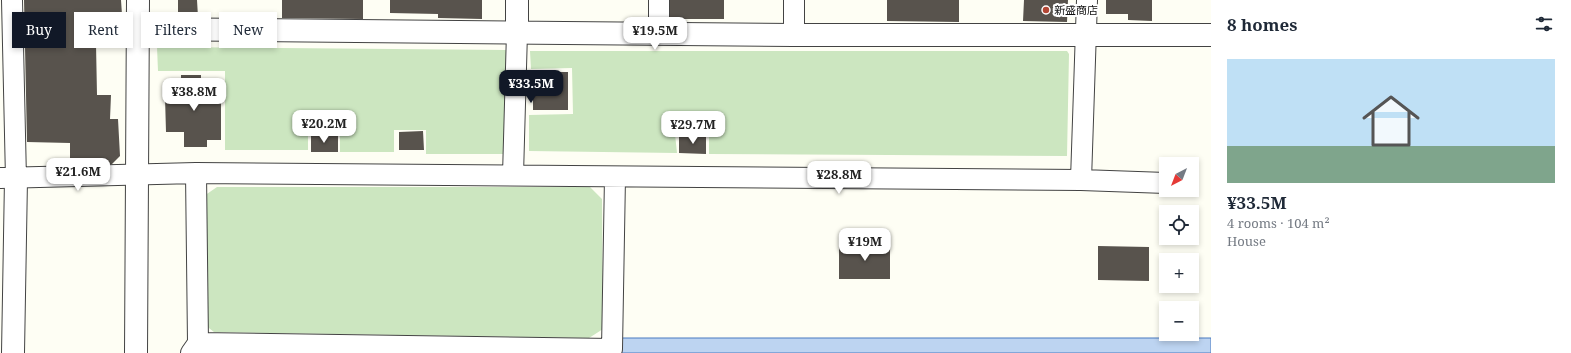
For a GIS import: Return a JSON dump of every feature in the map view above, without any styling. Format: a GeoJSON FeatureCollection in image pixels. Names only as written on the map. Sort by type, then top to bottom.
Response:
{"type":"FeatureCollection","features":[{"type":"Feature","properties":{"kind":"street"},"geometry":{"type":"LineString","coordinates":[[12,0],[8,178],[13,353]]}},
{"type":"Feature","properties":{"kind":"street"},"geometry":{"type":"LineString","coordinates":[[136,353],[138,0]]}},
{"type":"Feature","properties":{"kind":"street"},"geometry":{"type":"LineString","coordinates":[[513,175],[517,0]]}},
{"type":"Feature","properties":{"kind":"street"},"geometry":{"type":"LineString","coordinates":[[659,0],[659,34]]}},
{"type":"Feature","properties":{"kind":"street"},"geometry":{"type":"LineString","coordinates":[[794,0],[794,35]]}},
{"type":"Feature","properties":{"kind":"street"},"geometry":{"type":"LineString","coordinates":[[1081,180],[1087,0]]}},
{"type":"Feature","properties":{"kind":"street"},"geometry":{"type":"LineString","coordinates":[[137,29],[794,35],[1211,35]]}},
{"type":"Feature","properties":{"kind":"street"},"geometry":{"type":"LineString","coordinates":[[8,178],[196,173],[513,175],[614,178],[1081,180],[1159,183]]}},
{"type":"Feature","properties":{"kind":"street"},"geometry":{"type":"LineString","coordinates":[[196,173],[194,348],[612,349],[614,178]]}},
{"type":"Feature","properties":{"kind":"green space"},"geometry":{"type":"Polygon","coordinates":[[[157,48],[506,50],[506,154],[426,154],[426,130],[394,130],[394,152],[340,152],[340,133],[308,132],[308,150],[225,150],[225,71],[158,71],[157,48]]]}},
{"type":"Feature","properties":{"kind":"green space"},"geometry":{"type":"Polygon","coordinates":[[[530,51],[1067,51],[1069,54],[1067,156],[709,154],[709,135],[675,134],[677,153],[529,151],[529,115],[573,114],[572,68],[531,69],[530,51]]]}},
{"type":"Feature","properties":{"kind":"green space"},"geometry":{"type":"Polygon","coordinates":[[[217,187],[590,187],[602,199],[603,329],[589,338],[214,332],[205,325],[204,196],[217,187]]]}},
{"type":"Feature","properties":{"kind":"water"},"geometry":{"type":"Polygon","coordinates":[[[620,338],[1159,338],[1159,341],[1199,341],[1199,338],[1211,338],[1211,353],[620,353],[620,338]]]}},
{"type":"Feature","properties":{"kind":"building"},"geometry":{"type":"Polygon","coordinates":[[[24,0],[121,0],[122,12],[74,12],[74,48],[96,48],[97,95],[111,95],[110,119],[118,119],[120,156],[112,164],[70,165],[70,143],[27,142],[25,48],[66,48],[66,12],[24,12],[24,0]]]}},
{"type":"Feature","properties":{"kind":"building"},"geometry":{"type":"Polygon","coordinates":[[[178,0],[197,0],[198,12],[178,12],[178,0]]]}},
{"type":"Feature","properties":{"kind":"building"},"geometry":{"type":"Polygon","coordinates":[[[282,0],[363,0],[363,19],[282,18],[282,0]]]}},
{"type":"Feature","properties":{"kind":"building"},"geometry":{"type":"Polygon","coordinates":[[[390,0],[482,0],[482,19],[438,18],[438,14],[390,13],[390,0]]]}},
{"type":"Feature","properties":{"kind":"building"},"geometry":{"type":"Polygon","coordinates":[[[670,0],[724,0],[724,19],[670,19],[670,0]]]}},
{"type":"Feature","properties":{"kind":"building"},"geometry":{"type":"Polygon","coordinates":[[[887,0],[959,0],[959,22],[887,21],[887,0]]]}},
{"type":"Feature","properties":{"kind":"building","name":"新盛商店"},"geometry":{"type":"Polygon","coordinates":[[[1024,0],[1068,0],[1067,22],[1023,21],[1024,0]]]}},
{"type":"Feature","properties":{"kind":"building"},"geometry":{"type":"Polygon","coordinates":[[[1106,0],[1152,0],[1152,21],[1128,20],[1128,14],[1106,14],[1106,0]]]}},
{"type":"Feature","properties":{"kind":"building"},"geometry":{"type":"Polygon","coordinates":[[[533,72],[568,72],[568,110],[533,110],[533,72]]]}},
{"type":"Feature","properties":{"kind":"building"},"geometry":{"type":"Polygon","coordinates":[[[181,75],[201,75],[201,82],[209,83],[208,98],[221,97],[221,140],[207,140],[207,147],[184,147],[184,132],[166,132],[165,97],[172,97],[172,81],[181,81],[181,75]]]}},
{"type":"Feature","properties":{"kind":"building"},"geometry":{"type":"Polygon","coordinates":[[[423,131],[424,150],[399,150],[399,132],[423,131]]]}},
{"type":"Feature","properties":{"kind":"building"},"geometry":{"type":"Polygon","coordinates":[[[311,135],[338,136],[338,152],[311,152],[311,135]]]}},
{"type":"Feature","properties":{"kind":"building"},"geometry":{"type":"Polygon","coordinates":[[[679,136],[706,136],[706,154],[679,153],[679,136]]]}},
{"type":"Feature","properties":{"kind":"building"},"geometry":{"type":"Polygon","coordinates":[[[890,245],[890,279],[839,279],[839,246],[890,245]]]}},
{"type":"Feature","properties":{"kind":"building"},"geometry":{"type":"Polygon","coordinates":[[[1098,246],[1149,247],[1149,281],[1098,280],[1098,246]]]}},
{"type":"Feature","properties":{"kind":"place","name":"新盛商店"},"geometry":{"type":"Point","coordinates":[1046,10]}}]}
